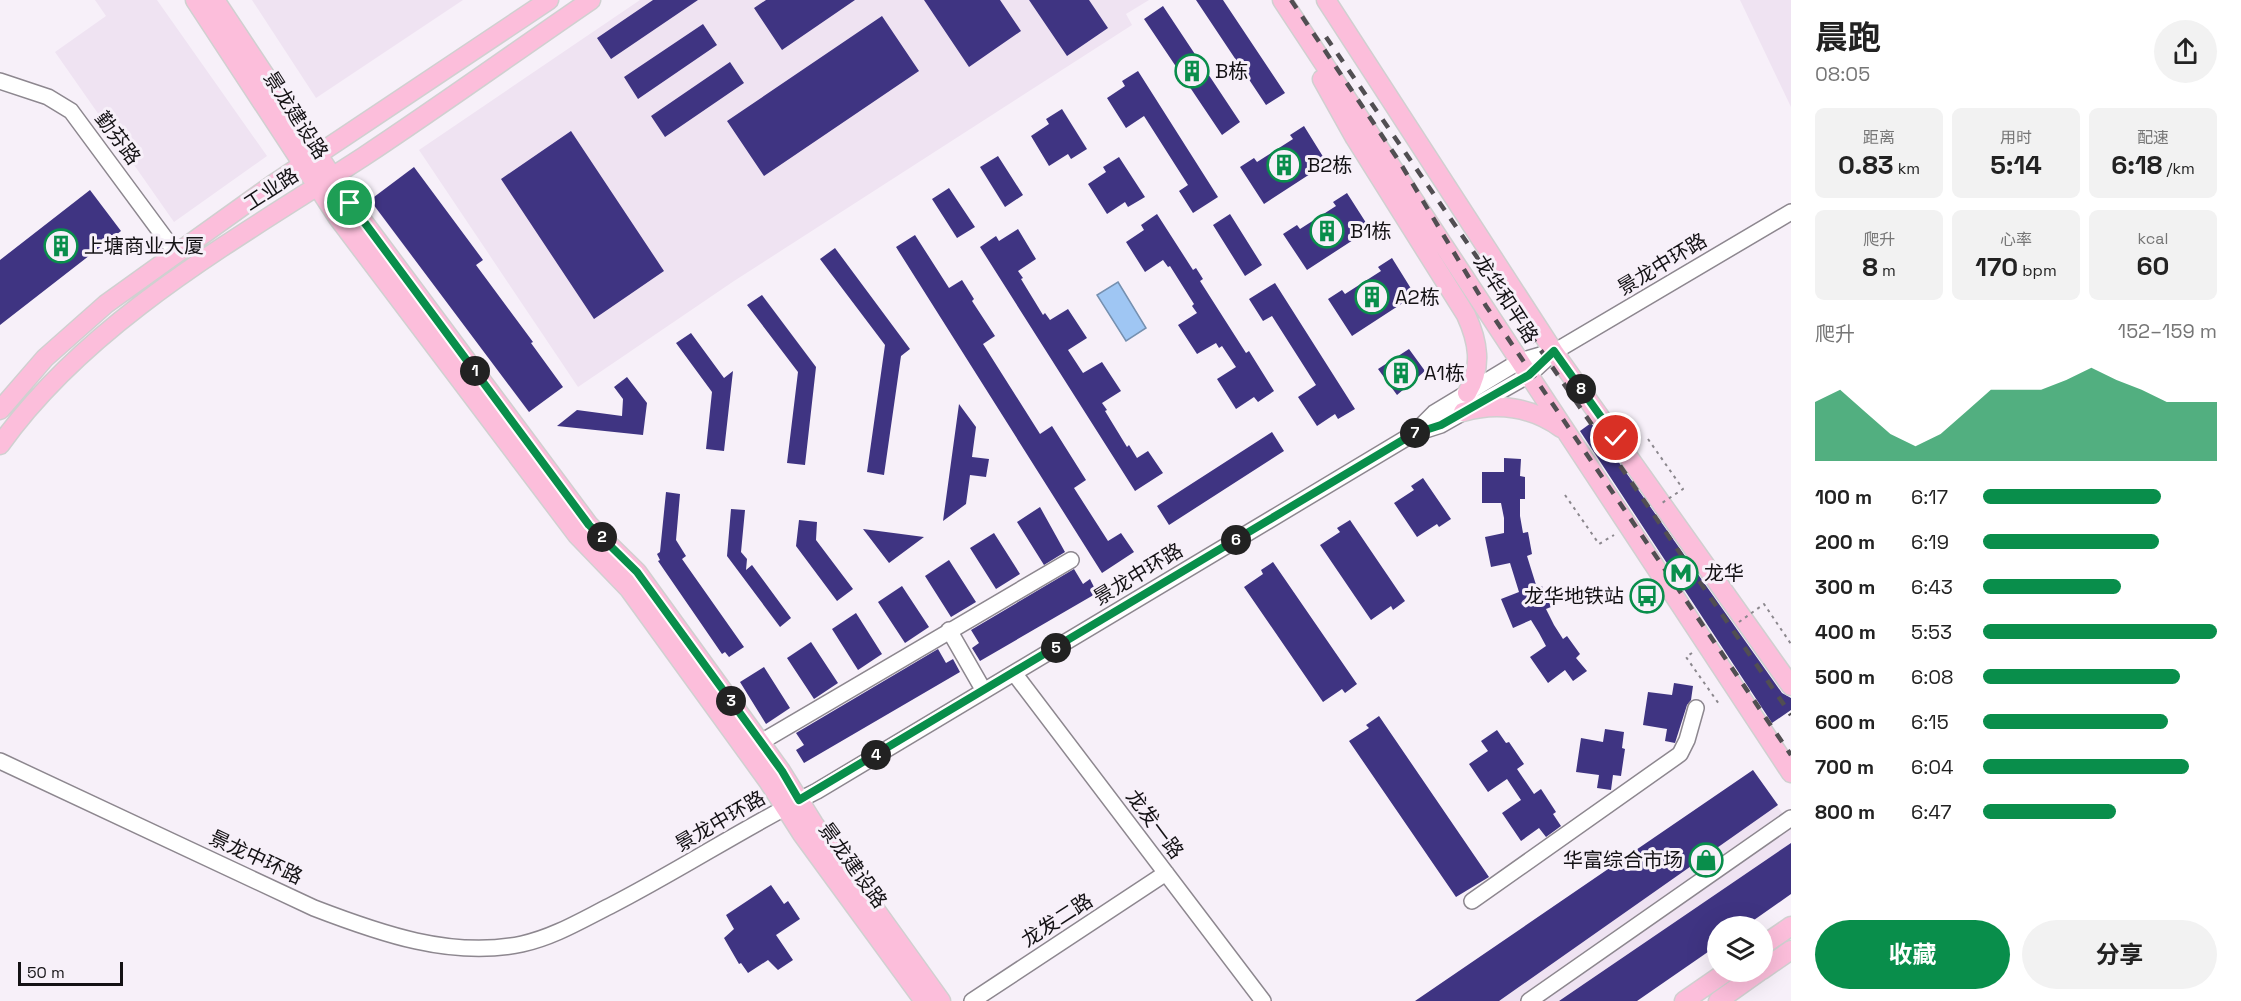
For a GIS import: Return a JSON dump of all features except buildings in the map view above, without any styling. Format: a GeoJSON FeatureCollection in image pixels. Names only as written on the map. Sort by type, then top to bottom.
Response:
{"type":"FeatureCollection","features":[{"type":"Feature","properties":{"kind":"main road","name":"景龙建设路"},"geometry":{"type":"LineString","coordinates":[[195,0],[324,181],[338,218],[577,535],[629,589],[792,803],[814,824],[941,1001]]}},
{"type":"Feature","properties":{"kind":"main road","name":"景龙建设路"},"geometry":{"type":"LineString","coordinates":[[215,0],[310,160]]}},
{"type":"Feature","properties":{"kind":"main road","name":"工业路"},"geometry":{"type":"LineString","coordinates":[[0,410],[45,358],[106,304],[310,160],[549,0]]}},
{"type":"Feature","properties":{"kind":"main road","name":"工业路"},"geometry":{"type":"LineString","coordinates":[[0,445],[28,409],[64,371],[129,313],[591,0]]}},
{"type":"Feature","properties":{"kind":"main road","name":"龙华和平路"},"geometry":{"type":"LineString","coordinates":[[1282,0],[1791,773]]}},
{"type":"Feature","properties":{"kind":"main road","name":"龙华和平路"},"geometry":{"type":"LineString","coordinates":[[1326,0],[1554,351],[1791,686]]}},
{"type":"Feature","properties":{"kind":"main road"},"geometry":{"type":"LineString","coordinates":[[1298,25],[1335,104],[1466,315],[1474,332],[1477,358],[1472,384],[1467,393]]}},
{"type":"Feature","properties":{"kind":"main road","name":"景龙建设路"},"geometry":{"type":"LineString","coordinates":[[324,181],[354,209],[589,525],[637,572],[782,771],[802,834],[924,1001]]}},
{"type":"Feature","properties":{"kind":"main road"},"geometry":{"type":"LineString","coordinates":[[1463,412],[1485,407],[1509,407],[1536,414],[1565,430]]}},
{"type":"Feature","properties":{"kind":"main road"},"geometry":{"type":"LineString","coordinates":[[1773,938],[1791,926]]}},
{"type":"Feature","properties":{"kind":"main road"},"geometry":{"type":"LineString","coordinates":[[1773,963],[1791,950]]}},
{"type":"Feature","properties":{"kind":"main road"},"geometry":{"type":"LineString","coordinates":[[1684,1001],[1712,982]]}},
{"type":"Feature","properties":{"kind":"main road"},"geometry":{"type":"LineString","coordinates":[[1724,999],[1746,982]]}},
{"type":"Feature","properties":{"kind":"street","name":"勤芬路"},"geometry":{"type":"LineString","coordinates":[[0,81],[48,97],[71,111],[176,253]]}},
{"type":"Feature","properties":{"kind":"street","name":"景龙中环路"},"geometry":{"type":"LineString","coordinates":[[1413,434],[1434,413],[1467,393],[1524,368],[1791,212]]}},
{"type":"Feature","properties":{"kind":"street","name":"景龙中环路"},"geometry":{"type":"LineString","coordinates":[[0,761],[314,908],[389,934],[451,946],[496,947],[523,944],[568,928],[645,888],[984,691],[1413,434],[1441,425],[1463,412],[1524,368]]}},
{"type":"Feature","properties":{"kind":"street"},"geometry":{"type":"LineString","coordinates":[[760,742],[1071,560]]}},
{"type":"Feature","properties":{"kind":"street"},"geometry":{"type":"LineString","coordinates":[[949,630],[984,691]]}},
{"type":"Feature","properties":{"kind":"street","name":"龙发一路"},"geometry":{"type":"LineString","coordinates":[[1014,673],[1263,1001]]}},
{"type":"Feature","properties":{"kind":"street"},"geometry":{"type":"LineString","coordinates":[[1472,901],[1680,754],[1687,740],[1696,708]]}},
{"type":"Feature","properties":{"kind":"street"},"geometry":{"type":"LineString","coordinates":[[1530,1001],[1791,818]]}},
{"type":"Feature","properties":{"kind":"street","name":"龙发二路"},"geometry":{"type":"LineString","coordinates":[[972,1001],[1166,873]]}},
{"type":"Feature","properties":{"kind":"path"},"geometry":{"type":"LineString","coordinates":[[1648,439],[1683,489],[1659,505]]}},
{"type":"Feature","properties":{"kind":"path"},"geometry":{"type":"LineString","coordinates":[[1565,495],[1599,544],[1616,533]]}},
{"type":"Feature","properties":{"kind":"path"},"geometry":{"type":"LineString","coordinates":[[1738,622],[1764,604],[1791,644]]}},
{"type":"Feature","properties":{"kind":"path"},"geometry":{"type":"LineString","coordinates":[[1695,651],[1686,657],[1719,704]]}},
{"type":"Feature","properties":{"kind":"shaded area"},"geometry":{"type":"Polygon","coordinates":[[[95,0],[157,0],[267,156],[174,222],[55,52],[106,16],[95,0]]]}},
{"type":"Feature","properties":{"kind":"shaded area"},"geometry":{"type":"Polygon","coordinates":[[[252,0],[463,0],[316,98],[252,0]]]}},
{"type":"Feature","properties":{"kind":"shaded area"},"geometry":{"type":"Polygon","coordinates":[[[640,0],[1149,0],[1126,14],[1132,25],[734,281],[578,387],[419,150],[640,0]]]}},
{"type":"Feature","properties":{"kind":"shaded area"},"geometry":{"type":"Polygon","coordinates":[[[1740,0],[1791,0],[1791,107],[1740,0]]]}},
{"type":"Feature","properties":{"kind":"shaded area","name":"华富综合市场"},"geometry":{"type":"Polygon","coordinates":[[[1753,770],[1791,826],[1791,894],[1760,916],[1707,916],[1707,937],[1637,1001],[1415,1001],[1753,770]]]}},
{"type":"Feature","properties":{"kind":"water"},"geometry":{"type":"Polygon","coordinates":[[[1118,282],[1146,328],[1126,341],[1097,295],[1118,282]]]}},
{"type":"Feature","properties":{"kind":"railway"},"geometry":{"type":"LineString","coordinates":[[1291,0],[1399,161],[1486,306],[1791,755]]}},
{"type":"Feature","properties":{"kind":"railway"},"geometry":{"type":"LineString","coordinates":[[1326,37],[1791,715]]}},
{"type":"Feature","properties":{"kind":"place","name":"B栋"},"geometry":{"type":"Point","coordinates":[1192,71]}},
{"type":"Feature","properties":{"kind":"place","name":"B2栋"},"geometry":{"type":"Point","coordinates":[1284,165]}},
{"type":"Feature","properties":{"kind":"place","name":"B1栋"},"geometry":{"type":"Point","coordinates":[1327,231]}},
{"type":"Feature","properties":{"kind":"place","name":"上塘商业大厦"},"geometry":{"type":"Point","coordinates":[61,246]}},
{"type":"Feature","properties":{"kind":"place","name":"A2栋"},"geometry":{"type":"Point","coordinates":[1372,297]}},
{"type":"Feature","properties":{"kind":"place","name":"A1栋"},"geometry":{"type":"Point","coordinates":[1401,373]}},
{"type":"Feature","properties":{"kind":"place","name":"龙华"},"geometry":{"type":"Point","coordinates":[1681,573]}},
{"type":"Feature","properties":{"kind":"place","name":"龙华地铁站"},"geometry":{"type":"Point","coordinates":[1647,596]}},
{"type":"Feature","properties":{"kind":"place","name":"华富综合市场"},"geometry":{"type":"Point","coordinates":[1706,860]}},
{"type":"Feature","properties":{"kind":"route"},"geometry":{"type":"LineString","coordinates":[[350,203],[589,525],[637,572],[782,771],[799,800],[1413,434],[1441,425],[1529,375],[1554,351],[1616,438]]}}]}
